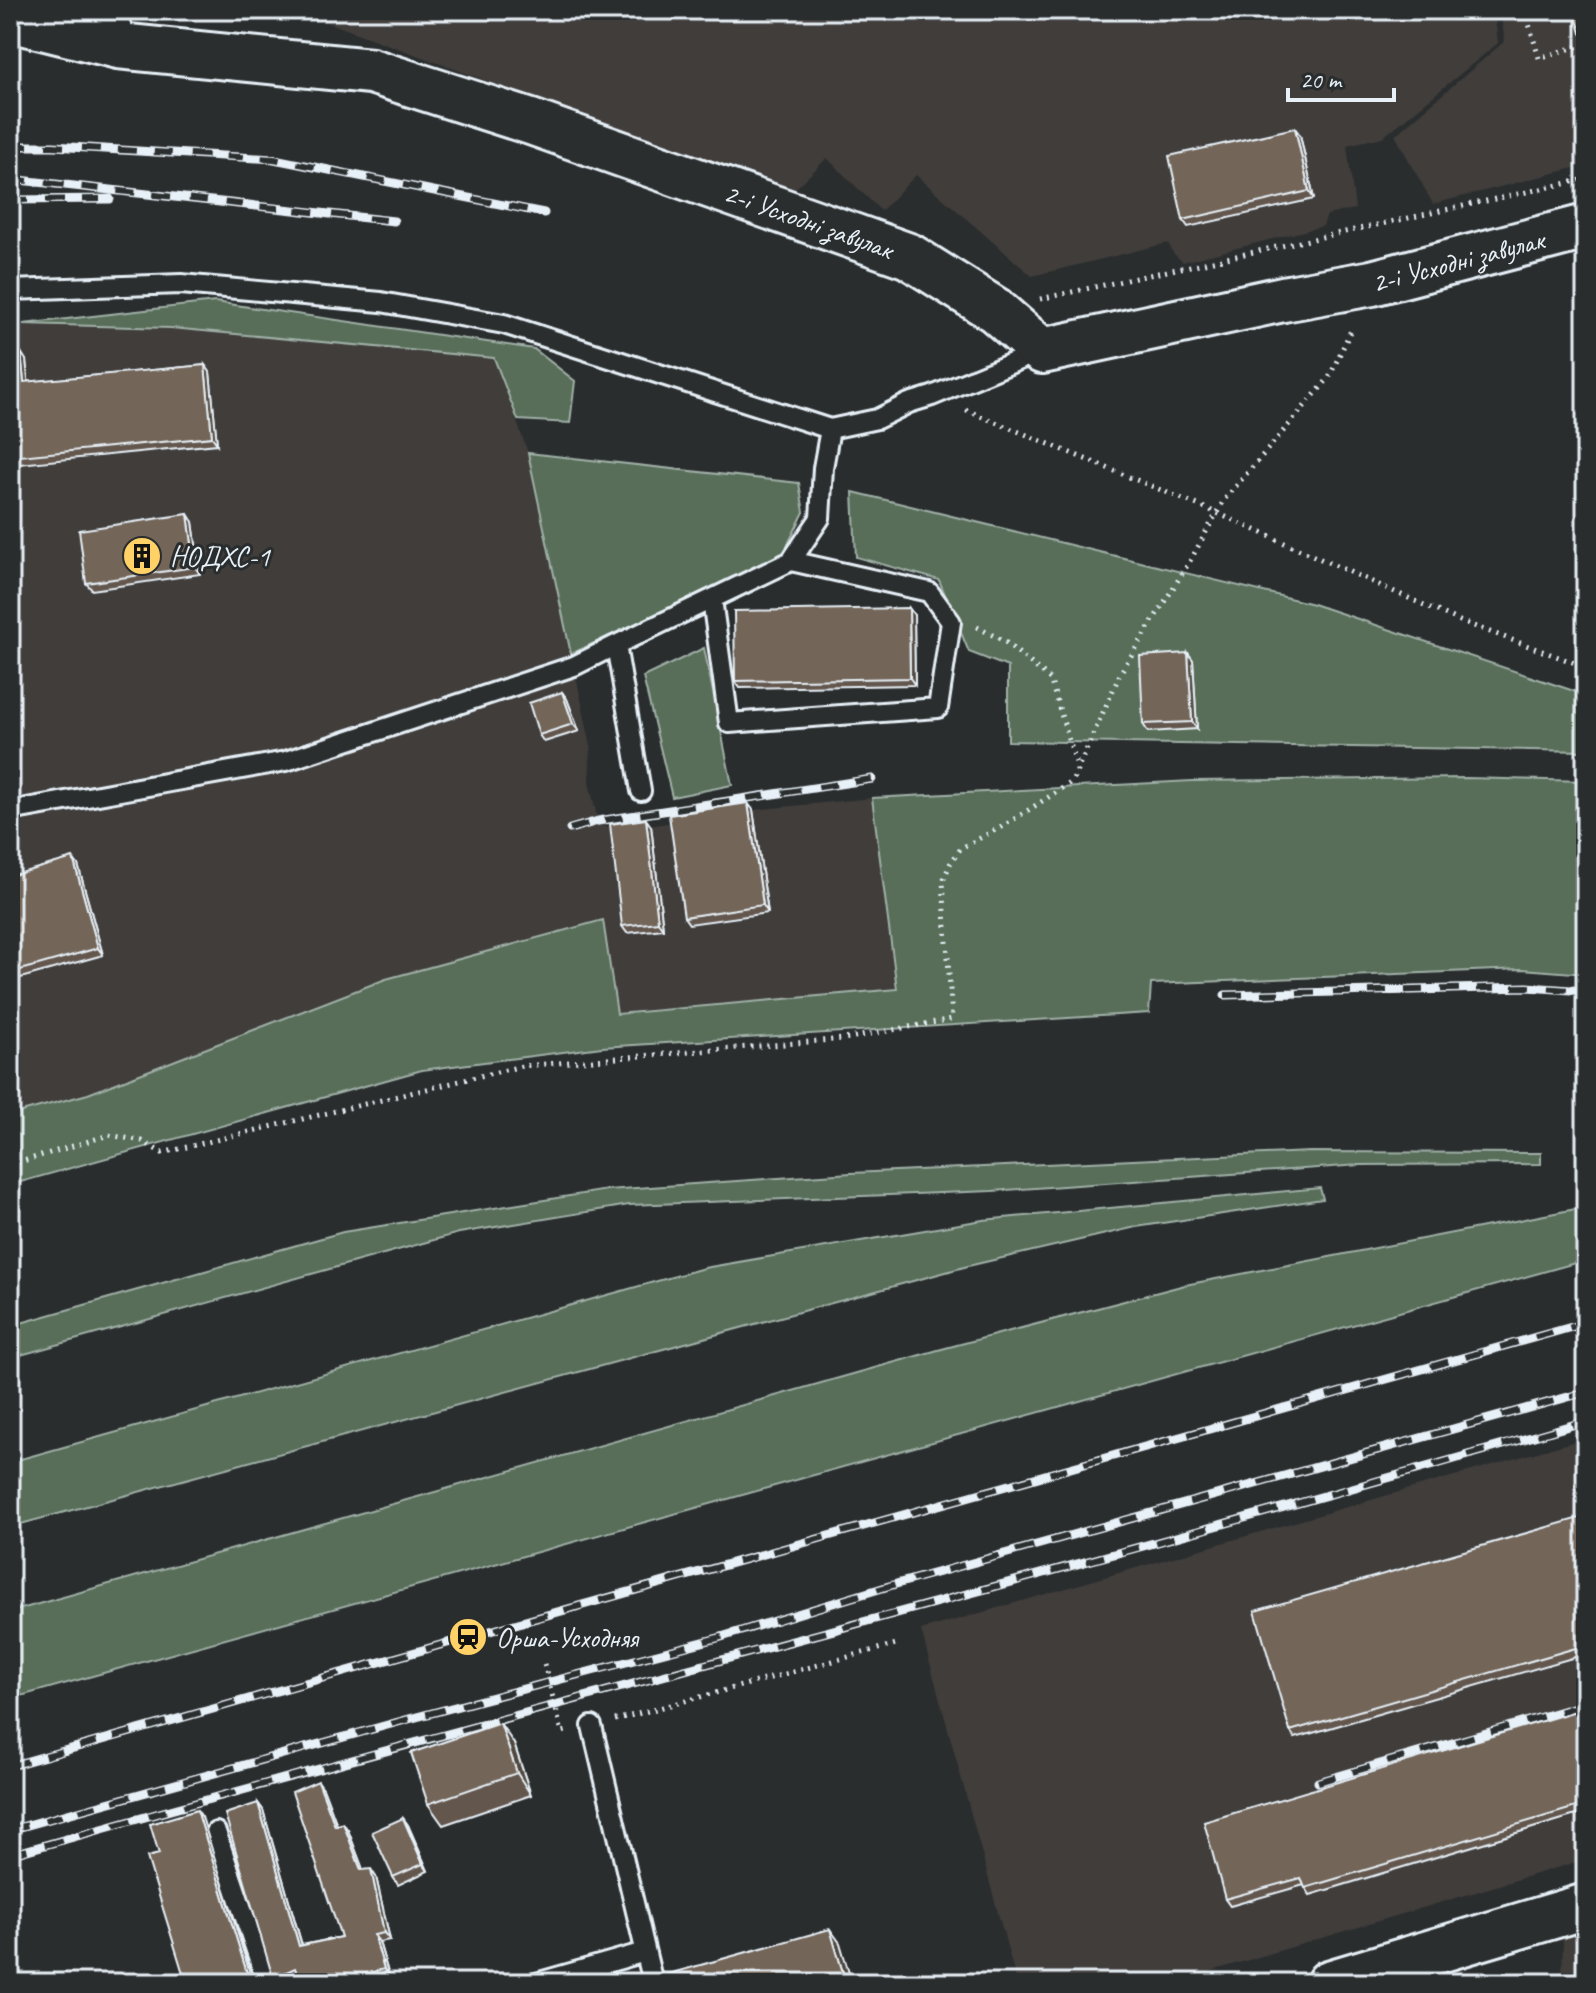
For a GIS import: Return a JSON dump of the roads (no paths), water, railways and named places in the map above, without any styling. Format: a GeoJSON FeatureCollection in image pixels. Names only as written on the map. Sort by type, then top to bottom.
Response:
{"type":"FeatureCollection","features":[{"type":"Feature","properties":{"kind":"street","name":"2-і Усходні завулак"},"geometry":{"type":"LineString","coordinates":[[10,19],[112,28],[371,71],[531,122],[909,256],[995,310],[1042,351],[1372,283],[1586,227]]}},
{"type":"Feature","properties":{"kind":"street"},"geometry":{"type":"LineString","coordinates":[[1329,1983],[1586,1906]]}},
{"type":"Feature","properties":{"kind":"lane"},"geometry":{"type":"LineString","coordinates":[[10,290],[181,284],[381,302],[504,324],[830,429],[877,419],[909,403],[1042,351]]}},
{"type":"Feature","properties":{"kind":"lane"},"geometry":{"type":"LineString","coordinates":[[10,811],[286,761],[574,666],[791,561],[820,518],[823,468],[830,429]]}},
{"type":"Feature","properties":{"kind":"lane"},"geometry":{"type":"LineString","coordinates":[[712,599],[729,723],[938,708],[951,622],[929,592],[791,561]]}},
{"type":"Feature","properties":{"kind":"lane"},"geometry":{"type":"LineString","coordinates":[[616,645],[641,791]]}},
{"type":"Feature","properties":{"kind":"lane"},"geometry":{"type":"LineString","coordinates":[[592,1726],[653,1983]]}},
{"type":"Feature","properties":{"kind":"lane"},"geometry":{"type":"LineString","coordinates":[[216,1832],[267,1983]]}},
{"type":"Feature","properties":{"kind":"lane"},"geometry":{"type":"LineString","coordinates":[[536,1983],[645,1952]]}},
{"type":"Feature","properties":{"kind":"railway"},"geometry":{"type":"LineString","coordinates":[[10,146],[274,159],[544,213]]}},
{"type":"Feature","properties":{"kind":"railway"},"geometry":{"type":"LineString","coordinates":[[10,179],[394,221]]}},
{"type":"Feature","properties":{"kind":"railway"},"geometry":{"type":"LineString","coordinates":[[10,200],[110,199]]}},
{"type":"Feature","properties":{"kind":"railway"},"geometry":{"type":"LineString","coordinates":[[570,829],[598,821],[872,779]]}},
{"type":"Feature","properties":{"kind":"railway"},"geometry":{"type":"LineString","coordinates":[[1225,995],[1527,987],[1586,991]]}},
{"type":"Feature","properties":{"kind":"railway"},"geometry":{"type":"LineString","coordinates":[[10,1766],[1586,1323]]}},
{"type":"Feature","properties":{"kind":"railway"},"geometry":{"type":"LineString","coordinates":[[10,1830],[409,1719],[718,1638],[889,1586],[1586,1392]]}},
{"type":"Feature","properties":{"kind":"railway"},"geometry":{"type":"LineString","coordinates":[[10,1855],[1193,1532],[1586,1421]]}},
{"type":"Feature","properties":{"kind":"railway"},"geometry":{"type":"LineString","coordinates":[[1318,1782],[1586,1704]]}},
{"type":"Feature","properties":{"kind":"place","name":"НОДХС-1"},"geometry":{"type":"Point","coordinates":[142,556]}},
{"type":"Feature","properties":{"kind":"place","name":"Орша-Усходняя"},"geometry":{"type":"Point","coordinates":[468,1637]}}]}
